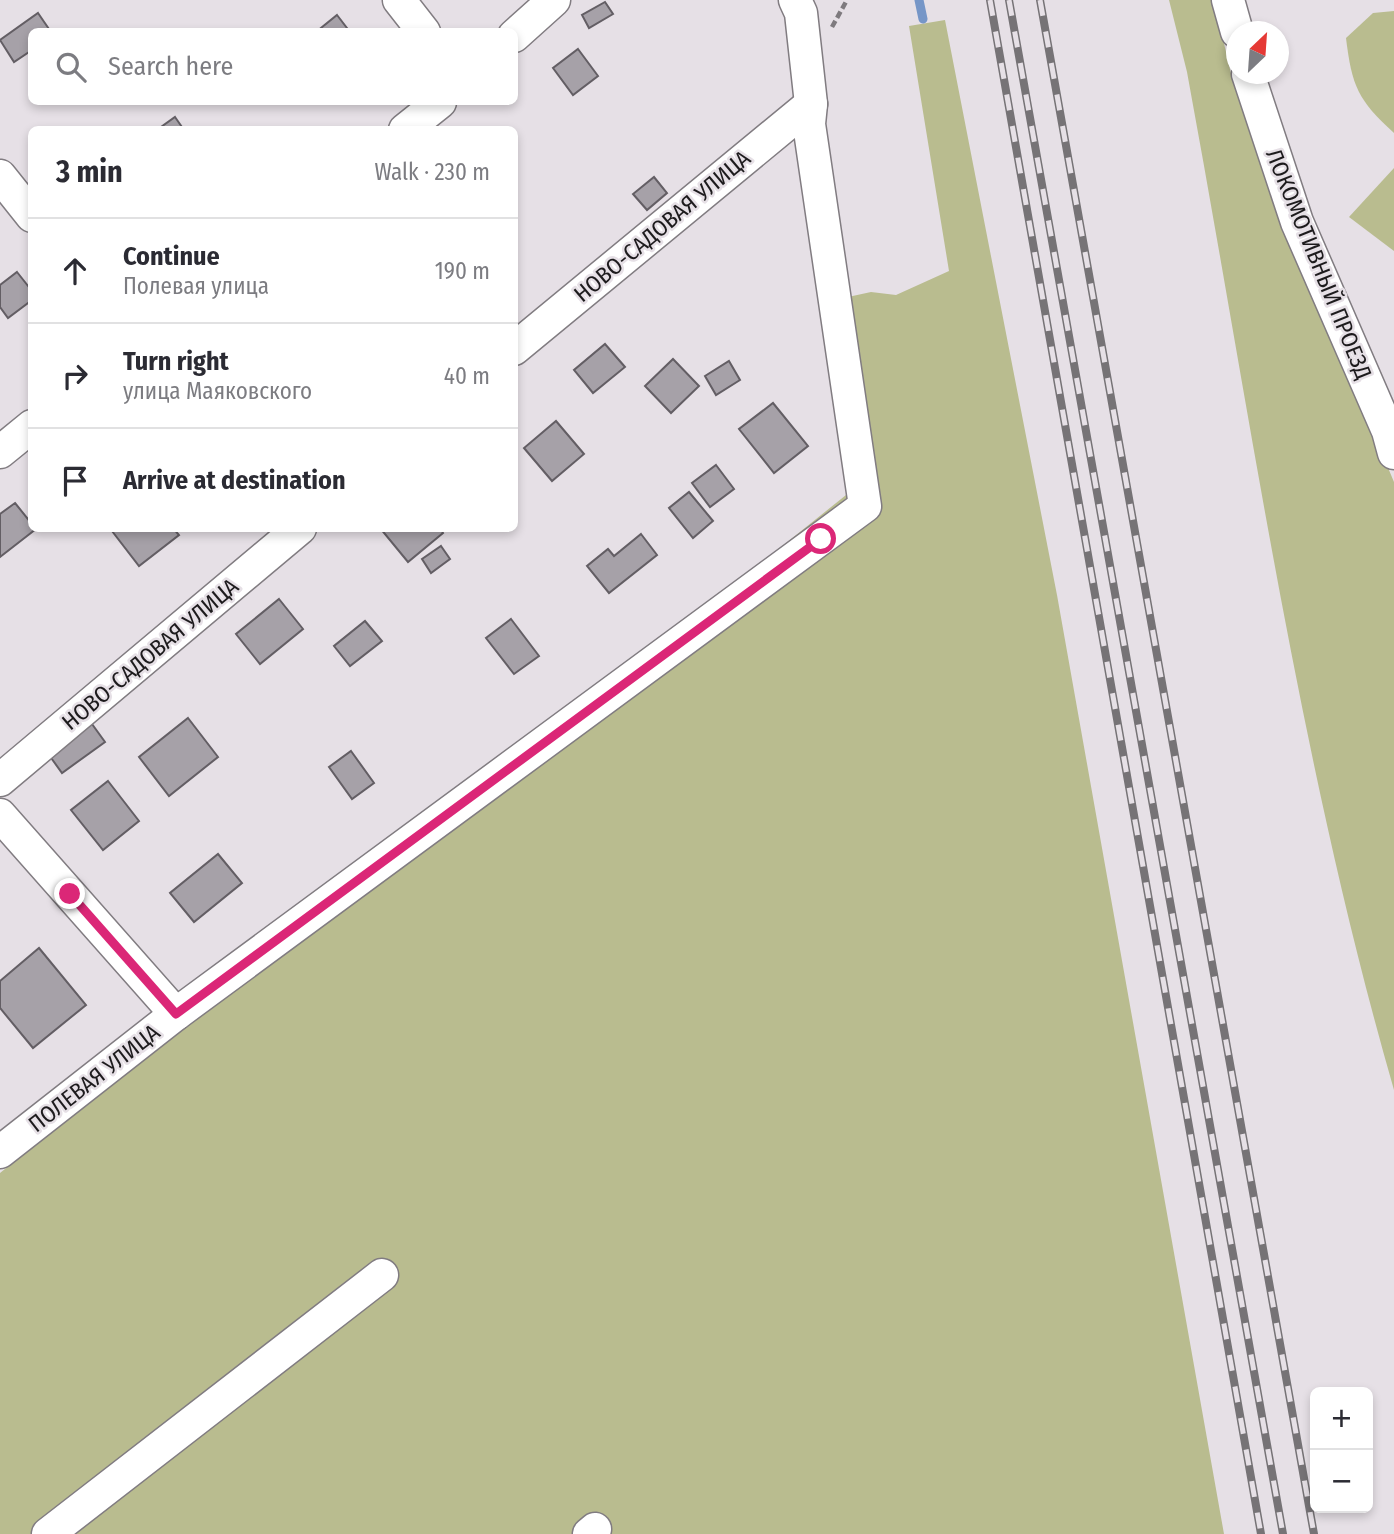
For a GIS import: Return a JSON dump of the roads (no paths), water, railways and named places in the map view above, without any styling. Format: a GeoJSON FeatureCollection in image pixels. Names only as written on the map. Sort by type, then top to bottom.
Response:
{"type":"FeatureCollection","features":[{"type":"Feature","properties":{"kind":"street"},"geometry":{"type":"LineString","coordinates":[[399,0],[422,28]]}},
{"type":"Feature","properties":{"kind":"street"},"geometry":{"type":"LineString","coordinates":[[518,32],[554,0]]}},
{"type":"Feature","properties":{"kind":"street"},"geometry":{"type":"LineString","coordinates":[[795,0],[802,13],[811,104]]}},
{"type":"Feature","properties":{"kind":"street"},"geometry":{"type":"LineString","coordinates":[[1228,0],[1234,21]]}},
{"type":"Feature","properties":{"kind":"street","name":"ЛОКОМОТИВНЫЙ ПРОЕЗД"},"geometry":{"type":"LineString","coordinates":[[1251,84],[1297,222],[1383,419],[1394,453]]}},
{"type":"Feature","properties":{"kind":"street","name":"НОВО-САДОВАЯ УЛИЦА"},"geometry":{"type":"LineString","coordinates":[[518,346],[811,104]]}},
{"type":"Feature","properties":{"kind":"street","name":"ПОЛЕВАЯ УЛИЦА"},"geometry":{"type":"LineString","coordinates":[[0,1152],[176,1014],[865,506],[809,124],[811,104]]}},
{"type":"Feature","properties":{"kind":"street"},"geometry":{"type":"LineString","coordinates":[[410,126],[436,105]]}},
{"type":"Feature","properties":{"kind":"street"},"geometry":{"type":"LineString","coordinates":[[0,176],[28,211]]}},
{"type":"Feature","properties":{"kind":"street"},"geometry":{"type":"LineString","coordinates":[[0,452],[28,429]]}},
{"type":"Feature","properties":{"kind":"street","name":"НОВО-САДОВАЯ УЛИЦА"},"geometry":{"type":"LineString","coordinates":[[0,780],[295,532]]}},
{"type":"Feature","properties":{"kind":"street"},"geometry":{"type":"LineString","coordinates":[[0,815],[176,1014]]}},
{"type":"Feature","properties":{"kind":"street"},"geometry":{"type":"LineString","coordinates":[[48,1534],[382,1275]]}},
{"type":"Feature","properties":{"kind":"waterway"},"geometry":{"type":"LineString","coordinates":[[919,0],[923,19]]}},
{"type":"Feature","properties":{"kind":"railway"},"geometry":{"type":"LineString","coordinates":[[990,0],[1261,1534]]}},
{"type":"Feature","properties":{"kind":"railway"},"geometry":{"type":"LineString","coordinates":[[1009,0],[1283,1534]]}},
{"type":"Feature","properties":{"kind":"railway"},"geometry":{"type":"LineString","coordinates":[[1040,0],[1314,1534]]}}]}
